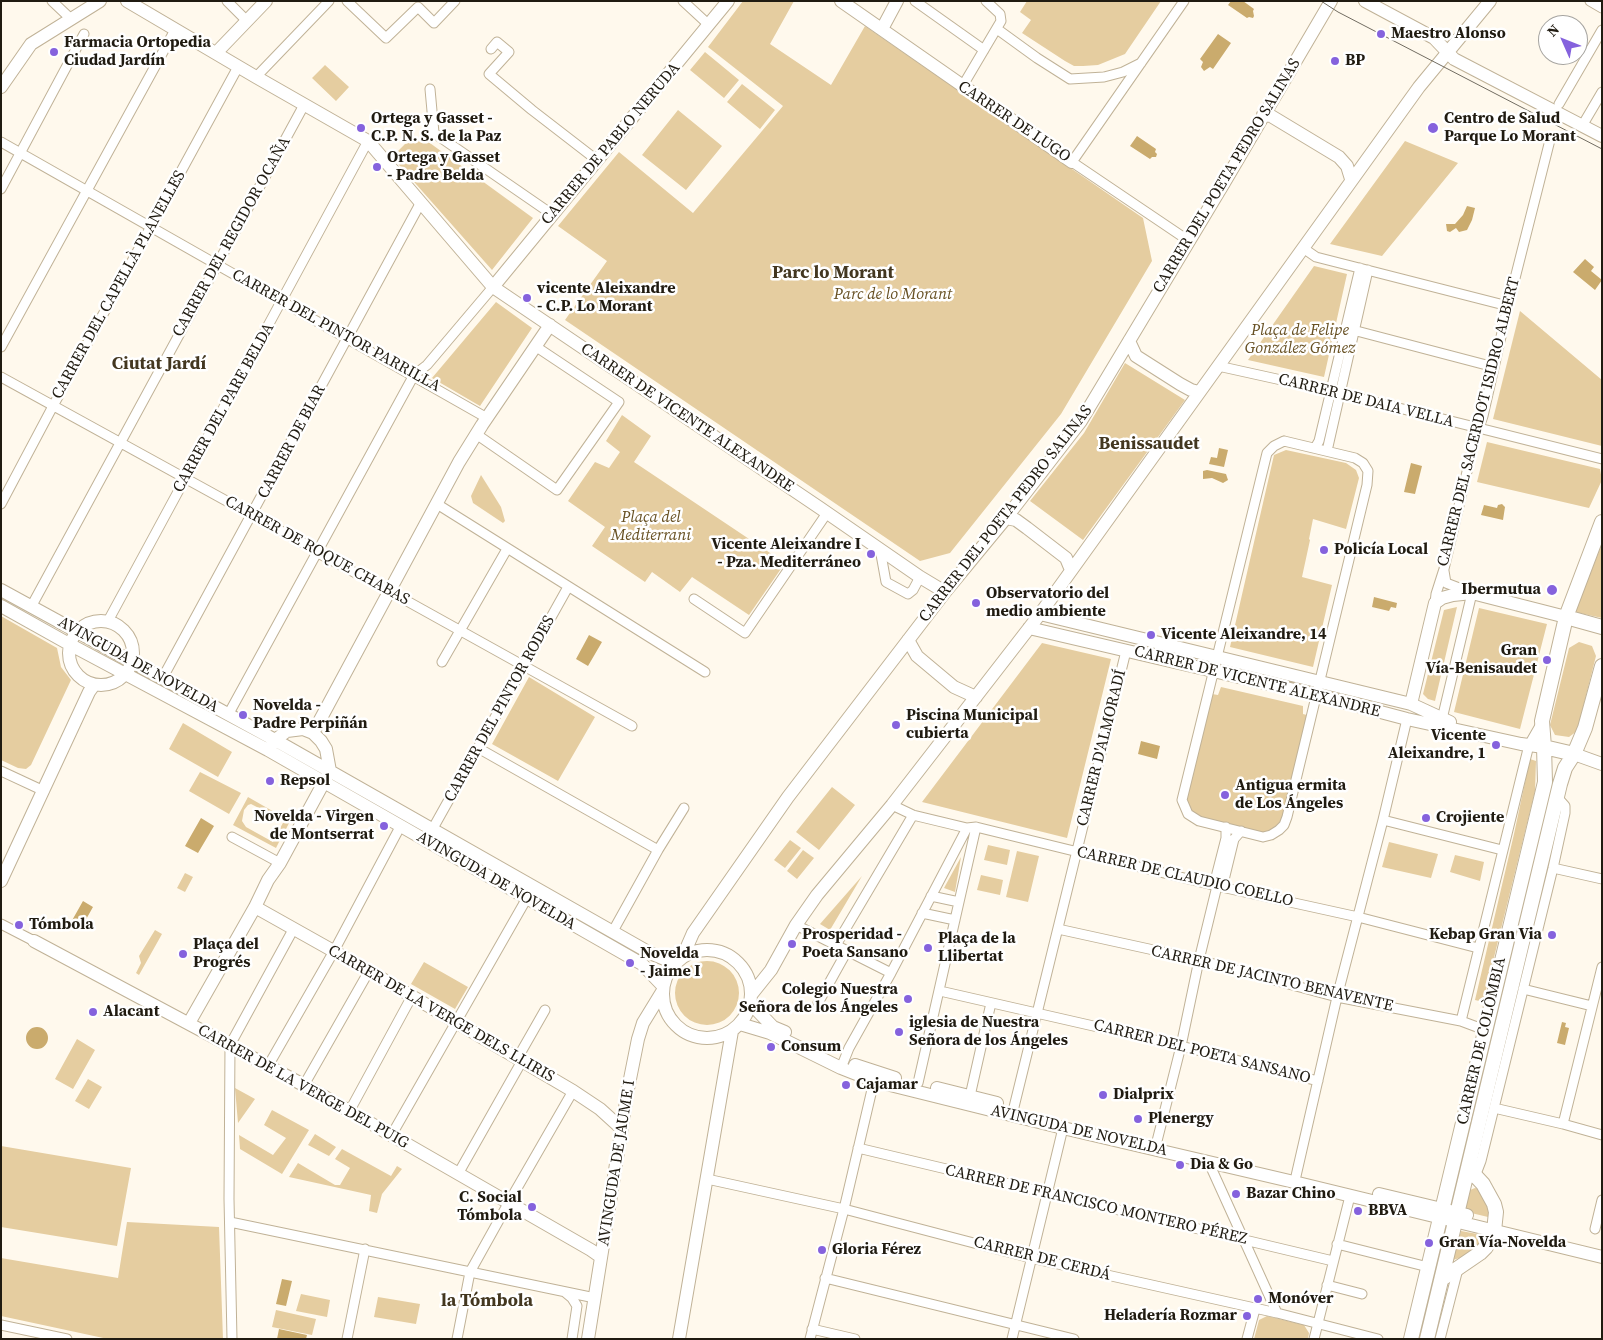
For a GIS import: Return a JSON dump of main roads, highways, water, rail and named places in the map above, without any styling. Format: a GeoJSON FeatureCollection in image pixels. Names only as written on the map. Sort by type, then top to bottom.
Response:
{"type":"FeatureCollection","features":[{"type":"Feature","properties":{"kind":"main road"},"geometry":{"type":"LineString","coordinates":[[1,87],[31,44],[100,1]]}},
{"type":"Feature","properties":{"kind":"main road"},"geometry":{"type":"LineString","coordinates":[[127,1],[216,53],[266,1]]}},
{"type":"Feature","properties":{"kind":"main road","name":"CARRER DE PABLO NERUDA"},"geometry":{"type":"LineString","coordinates":[[493,287],[728,1]]}},
{"type":"Feature","properties":{"kind":"main road","name":"CARRER DE LUGO"},"geometry":{"type":"LineString","coordinates":[[841,1],[1072,162]]}},
{"type":"Feature","properties":{"kind":"main road"},"geometry":{"type":"LineString","coordinates":[[882,29],[897,1]]}},
{"type":"Feature","properties":{"kind":"main road","name":"CARRER DEL POETA PEDRO SALINAS"},"geometry":{"type":"LineString","coordinates":[[678,959],[693,933],[788,797],[945,592],[1006,518],[1081,421],[1331,1]]}},
{"type":"Feature","properties":{"kind":"main road"},"geometry":{"type":"LineString","coordinates":[[1365,1],[1434,38],[1446,52],[1460,63],[1602,136]]}},
{"type":"Feature","properties":{"kind":"main road"},"geometry":{"type":"LineString","coordinates":[[751,999],[771,970],[796,925],[818,894],[892,805],[1040,614],[1351,179],[1446,52],[1490,1]]}},
{"type":"Feature","properties":{"kind":"main road","name":"CARRER DE VICENTE ALEXANDRE"},"geometry":{"type":"LineString","coordinates":[[216,53],[368,141],[493,287],[920,577],[945,592]]}},
{"type":"Feature","properties":{"kind":"main road"},"geometry":{"type":"LineString","coordinates":[[1263,115],[1271,116],[1339,157],[1347,166],[1351,179]]}},
{"type":"Feature","properties":{"kind":"main road"},"geometry":{"type":"LineString","coordinates":[[313,733],[476,434],[550,325]]}},
{"type":"Feature","properties":{"kind":"main road"},"geometry":{"type":"LineString","coordinates":[[1129,341],[1136,356],[1180,384],[1200,392]]}},
{"type":"Feature","properties":{"kind":"main road"},"geometry":{"type":"LineString","coordinates":[[1006,518],[1016,520],[1028,528],[1066,558],[1071,570]]}},
{"type":"Feature","properties":{"kind":"main road","name":"CARRER DE COLÒMBIA"},"geometry":{"type":"LineString","coordinates":[[1411,1339],[1545,782],[1542,721],[1566,617],[1602,522]]}},
{"type":"Feature","properties":{"kind":"main road","name":"AVINGUDA DE NOVELDA"},"geometry":{"type":"LineString","coordinates":[[1,590],[77,632],[129,668],[327,777],[432,830],[650,953],[678,959]]}},
{"type":"Feature","properties":{"kind":"main road","name":"CARRER DEL SACERDOT ISIDRO ALBERT"},"geometry":{"type":"LineString","coordinates":[[1411,704],[1436,603],[1442,598],[1472,593],[1566,617]]}},
{"type":"Feature","properties":{"kind":"main road","name":"AVINGUDA DE NOVELDA"},"geometry":{"type":"LineString","coordinates":[[1,606],[69,644],[162,679],[228,715],[271,745]]}},
{"type":"Feature","properties":{"kind":"main road","name":"CARRER DE VICENTE ALEXANDRE"},"geometry":{"type":"LineString","coordinates":[[1040,614],[1411,704],[1442,719],[1478,729],[1485,736]]}},
{"type":"Feature","properties":{"kind":"main road"},"geometry":{"type":"LineString","coordinates":[[1566,617],[1602,627]]}},
{"type":"Feature","properties":{"kind":"main road"},"geometry":{"type":"LineString","coordinates":[[108,621],[121,627],[129,637],[133,650],[129,668],[118,681],[107,686],[94,685],[80,678],[72,669],[68,653],[69,644],[77,632],[90,622],[108,621]]}},
{"type":"Feature","properties":{"kind":"main road","name":"CARRER DE VICENTE ALEXANDRE"},"geometry":{"type":"LineString","coordinates":[[1029,628],[1316,695],[1407,719],[1529,746],[1544,747]]}},
{"type":"Feature","properties":{"kind":"main road"},"geometry":{"type":"LineString","coordinates":[[908,640],[917,656],[954,687],[976,697]]}},
{"type":"Feature","properties":{"kind":"main road","name":"CARRER DE COLÒMBIA"},"geometry":{"type":"LineString","coordinates":[[1427,1339],[1464,1184],[1472,1171],[1557,797],[1565,768],[1574,754],[1585,728],[1602,666]]}},
{"type":"Feature","properties":{"kind":"main road"},"geometry":{"type":"LineString","coordinates":[[1,881],[78,700],[81,686],[80,678]]}},
{"type":"Feature","properties":{"kind":"main road"},"geometry":{"type":"LineString","coordinates":[[1,863],[94,685]]}},
{"type":"Feature","properties":{"kind":"main road"},"geometry":{"type":"LineString","coordinates":[[189,1023],[327,777],[326,749],[322,741],[313,733],[294,729],[281,734],[271,745]]}},
{"type":"Feature","properties":{"kind":"main road"},"geometry":{"type":"LineString","coordinates":[[1544,747],[1574,754],[1602,764]]}},
{"type":"Feature","properties":{"kind":"main road","name":"AVINGUDA DE NOVELDA"},"geometry":{"type":"LineString","coordinates":[[327,777],[400,827],[642,964],[662,989]]}},
{"type":"Feature","properties":{"kind":"main road","name":"CARRER DE LA VERGE DELS LLIRIS"},"geometry":{"type":"LineString","coordinates":[[255,907],[458,1022],[600,1109],[622,1129]]}},
{"type":"Feature","properties":{"kind":"main road","name":"CARRER DE LA VERGE DEL PUIG"},"geometry":{"type":"LineString","coordinates":[[34,941],[304,1085],[601,1257]]}},
{"type":"Feature","properties":{"kind":"main road"},"geometry":{"type":"LineString","coordinates":[[701,949],[711,949],[726,954],[743,967],[749,979],[751,999],[748,1012],[736,1027],[722,1036],[703,1038],[682,1031],[670,1018],[663,1004],[662,989],[664,977],[678,959],[701,949]]}},
{"type":"Feature","properties":{"kind":"main road","name":"AVINGUDA DE JAUME I"},"geometry":{"type":"LineString","coordinates":[[588,1335],[638,1039],[643,1023],[662,989]]}},
{"type":"Feature","properties":{"kind":"main road","name":"AVINGUDA DE NOVELDA"},"geometry":{"type":"LineString","coordinates":[[751,999],[773,1027],[874,1081],[1063,1128],[1296,1176],[1495,1227],[1602,1257]]}},
{"type":"Feature","properties":{"kind":"main road"},"geometry":{"type":"LineString","coordinates":[[679,1339],[736,1027]]}},
{"type":"Feature","properties":{"kind":"main road","name":"AVINGUDA DE NOVELDA"},"geometry":{"type":"LineString","coordinates":[[736,1027],[770,1033],[842,1064],[1014,1107],[1209,1162],[1350,1196],[1441,1213]]}},
{"type":"Feature","properties":{"kind":"main road"},"geometry":{"type":"LineString","coordinates":[[1442,1279],[1480,1253],[1486,1247],[1495,1227],[1496,1212],[1494,1204],[1489,1193],[1472,1171]]}},
{"type":"Feature","properties":{"kind":"tram line"},"geometry":{"type":"LineString","coordinates":[[1321,1],[1338,12],[1602,149]]}},
{"type":"Feature","properties":{"kind":"place","name":"Maestro Alonso"},"geometry":{"type":"Point","coordinates":[1381,34]}},
{"type":"Feature","properties":{"kind":"place","name":"Farmacia Ortopedia Ciudad Jardín"},"geometry":{"type":"Point","coordinates":[54,52]}},
{"type":"Feature","properties":{"kind":"place","name":"BP"},"geometry":{"type":"Point","coordinates":[1335,61]}},
{"type":"Feature","properties":{"kind":"place","name":"Ortega y Gasset - C.P. N. S. de la Paz"},"geometry":{"type":"Point","coordinates":[361,128]}},
{"type":"Feature","properties":{"kind":"place","name":"Centro de Salud Parque Lo Morant"},"geometry":{"type":"Point","coordinates":[1433,128]}},
{"type":"Feature","properties":{"kind":"place","name":"Ortega y Gasset - Padre Belda"},"geometry":{"type":"Point","coordinates":[377,167]}},
{"type":"Feature","properties":{"kind":"place","name":"vicente Aleixandre - C.P. Lo Morant"},"geometry":{"type":"Point","coordinates":[527,298]}},
{"type":"Feature","properties":{"kind":"place","name":"Policía Local"},"geometry":{"type":"Point","coordinates":[1324,550]}},
{"type":"Feature","properties":{"kind":"place","name":"Vicente Aleixandre I - Pza. Mediterráneo"},"geometry":{"type":"Point","coordinates":[871,554]}},
{"type":"Feature","properties":{"kind":"place","name":"Ibermutua"},"geometry":{"type":"Point","coordinates":[1552,590]}},
{"type":"Feature","properties":{"kind":"place","name":"Observatorio del medio ambiente"},"geometry":{"type":"Point","coordinates":[976,603]}},
{"type":"Feature","properties":{"kind":"place","name":"Vicente Aleixandre, 14"},"geometry":{"type":"Point","coordinates":[1151,635]}},
{"type":"Feature","properties":{"kind":"place","name":"Gran Vía-Benisaudet"},"geometry":{"type":"Point","coordinates":[1547,660]}},
{"type":"Feature","properties":{"kind":"place","name":"Novelda - Padre Perpiñán"},"geometry":{"type":"Point","coordinates":[243,715]}},
{"type":"Feature","properties":{"kind":"place","name":"Piscina Municipal cubierta"},"geometry":{"type":"Point","coordinates":[896,725]}},
{"type":"Feature","properties":{"kind":"place","name":"Vicente Aleixandre, 1"},"geometry":{"type":"Point","coordinates":[1496,745]}},
{"type":"Feature","properties":{"kind":"place","name":"Repsol"},"geometry":{"type":"Point","coordinates":[270,781]}},
{"type":"Feature","properties":{"kind":"place","name":"Antigua ermita de Los Ángeles"},"geometry":{"type":"Point","coordinates":[1225,795]}},
{"type":"Feature","properties":{"kind":"place","name":"Crojiente"},"geometry":{"type":"Point","coordinates":[1426,818]}},
{"type":"Feature","properties":{"kind":"place","name":"Novelda - Virgen de Montserrat"},"geometry":{"type":"Point","coordinates":[384,826]}},
{"type":"Feature","properties":{"kind":"place","name":"Tómbola"},"geometry":{"type":"Point","coordinates":[19,925]}},
{"type":"Feature","properties":{"kind":"place","name":"Kebap Gran Via"},"geometry":{"type":"Point","coordinates":[1552,935]}},
{"type":"Feature","properties":{"kind":"place","name":"Prosperidad - Poeta Sansano"},"geometry":{"type":"Point","coordinates":[792,944]}},
{"type":"Feature","properties":{"kind":"place","name":"Plaça de la Llibertat"},"geometry":{"type":"Point","coordinates":[928,948]}},
{"type":"Feature","properties":{"kind":"place","name":"Plaça del Progrés"},"geometry":{"type":"Point","coordinates":[183,954]}},
{"type":"Feature","properties":{"kind":"place","name":"Novelda - Jaime I"},"geometry":{"type":"Point","coordinates":[630,963]}},
{"type":"Feature","properties":{"kind":"place","name":"Colegio Nuestra Señora de los Ángeles"},"geometry":{"type":"Point","coordinates":[908,999]}},
{"type":"Feature","properties":{"kind":"place","name":"Alacant"},"geometry":{"type":"Point","coordinates":[93,1012]}},
{"type":"Feature","properties":{"kind":"place","name":"iglesia de Nuestra Señora de los Ángeles"},"geometry":{"type":"Point","coordinates":[899,1032]}},
{"type":"Feature","properties":{"kind":"place","name":"Consum"},"geometry":{"type":"Point","coordinates":[771,1047]}},
{"type":"Feature","properties":{"kind":"place","name":"Cajamar"},"geometry":{"type":"Point","coordinates":[846,1085]}},
{"type":"Feature","properties":{"kind":"place","name":"Dialprix"},"geometry":{"type":"Point","coordinates":[1103,1095]}},
{"type":"Feature","properties":{"kind":"place","name":"Plenergy"},"geometry":{"type":"Point","coordinates":[1138,1119]}},
{"type":"Feature","properties":{"kind":"place","name":"Dia & Go"},"geometry":{"type":"Point","coordinates":[1180,1165]}},
{"type":"Feature","properties":{"kind":"place","name":"Bazar Chino"},"geometry":{"type":"Point","coordinates":[1236,1194]}},
{"type":"Feature","properties":{"kind":"place","name":"C. Social Tómbola"},"geometry":{"type":"Point","coordinates":[532,1207]}},
{"type":"Feature","properties":{"kind":"place","name":"BBVA"},"geometry":{"type":"Point","coordinates":[1358,1211]}},
{"type":"Feature","properties":{"kind":"place","name":"Gran Vía-Novelda"},"geometry":{"type":"Point","coordinates":[1429,1243]}},
{"type":"Feature","properties":{"kind":"place","name":"Gloria Férez"},"geometry":{"type":"Point","coordinates":[822,1250]}},
{"type":"Feature","properties":{"kind":"place","name":"Monóver"},"geometry":{"type":"Point","coordinates":[1258,1299]}},
{"type":"Feature","properties":{"kind":"place","name":"Heladería Rozmar"},"geometry":{"type":"Point","coordinates":[1247,1316]}},
{"type":"Feature","properties":{"kind":"district","name":"Parc lo Morant"},"geometry":{"type":"Point","coordinates":[833,273]}},
{"type":"Feature","properties":{"kind":"district","name":"Ciutat Jardí"},"geometry":{"type":"Point","coordinates":[159,364]}},
{"type":"Feature","properties":{"kind":"district","name":"Benissaudet"},"geometry":{"type":"Point","coordinates":[1149,444]}},
{"type":"Feature","properties":{"kind":"district","name":"la Tómbola"},"geometry":{"type":"Point","coordinates":[487,1301]}},
{"type":"Feature","properties":{"kind":"park label","name":"Parc de lo Morant"},"geometry":{"type":"Point","coordinates":[893,295]}},
{"type":"Feature","properties":{"kind":"park label","name":"Plaça de Felipe González Gómez"},"geometry":{"type":"Point","coordinates":[1300,340]}},
{"type":"Feature","properties":{"kind":"park label","name":"Plaça del Mediterrani"},"geometry":{"type":"Point","coordinates":[651,527]}}]}
